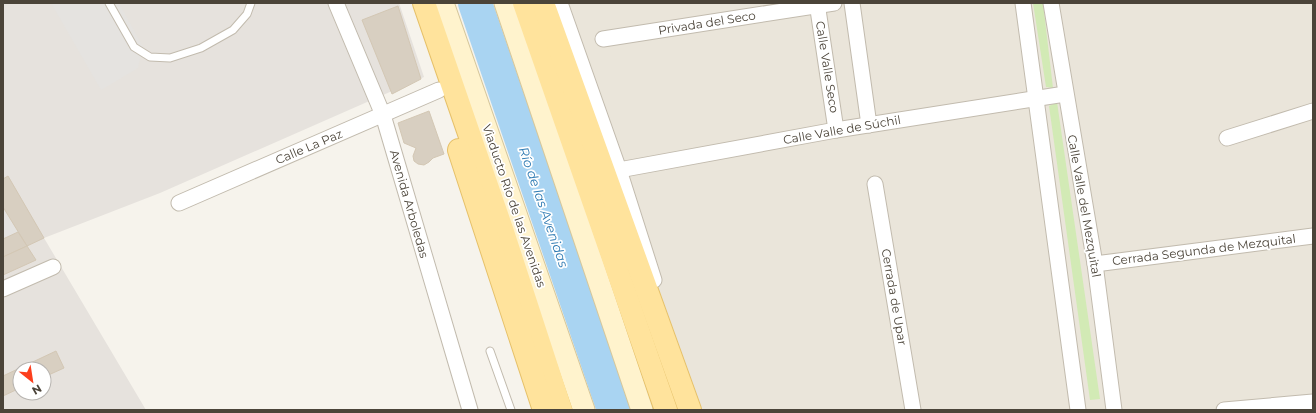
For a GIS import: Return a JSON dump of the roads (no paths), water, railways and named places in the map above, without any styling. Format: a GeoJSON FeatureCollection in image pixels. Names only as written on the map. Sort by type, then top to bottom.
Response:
{"type":"FeatureCollection","features":[{"type":"Feature","properties":{"kind":"main road"},"geometry":{"type":"LineString","coordinates":[[410,3],[544,410]]}},
{"type":"Feature","properties":{"kind":"main road"},"geometry":{"type":"LineString","coordinates":[[424,3],[503,232],[561,410]]}},
{"type":"Feature","properties":{"kind":"main road","name":"Viaducto Río de las Avenidas"},"geometry":{"type":"LineString","coordinates":[[443,3],[584,410]]}},
{"type":"Feature","properties":{"kind":"main road"},"geometry":{"type":"LineString","coordinates":[[505,3],[642,410]]}},
{"type":"Feature","properties":{"kind":"main road"},"geometry":{"type":"LineString","coordinates":[[524,3],[666,410]]}},
{"type":"Feature","properties":{"kind":"main road"},"geometry":{"type":"LineString","coordinates":[[543,3],[690,410]]}},
{"type":"Feature","properties":{"kind":"street"},"geometry":{"type":"LineString","coordinates":[[560,3],[619,170],[696,410]]}},
{"type":"Feature","properties":{"kind":"street","name":"Privada del Seco"},"geometry":{"type":"LineString","coordinates":[[603,39],[817,4],[834,3]]}},
{"type":"Feature","properties":{"kind":"street"},"geometry":{"type":"LineString","coordinates":[[852,3],[869,125]]}},
{"type":"Feature","properties":{"kind":"street"},"geometry":{"type":"LineString","coordinates":[[1023,3],[1078,410]]}},
{"type":"Feature","properties":{"kind":"street","name":"Calle Valle del Mezquital"},"geometry":{"type":"LineString","coordinates":[[1051,3],[1065,94],[1095,264],[1114,410]]}},
{"type":"Feature","properties":{"kind":"street","name":"Avenida Arboledas"},"geometry":{"type":"LineString","coordinates":[[336,4],[383,115],[470,410]]}},
{"type":"Feature","properties":{"kind":"street","name":"Calle Valle Seco"},"geometry":{"type":"LineString","coordinates":[[817,4],[836,130]]}},
{"type":"Feature","properties":{"kind":"street","name":"Calle La Paz"},"geometry":{"type":"LineString","coordinates":[[179,204],[439,90]]}},
{"type":"Feature","properties":{"kind":"street","name":"Calle Valle de Súchil"},"geometry":{"type":"LineString","coordinates":[[619,170],[836,130],[1065,94]]}},
{"type":"Feature","properties":{"kind":"street"},"geometry":{"type":"LineString","coordinates":[[1227,138],[1313,111]]}},
{"type":"Feature","properties":{"kind":"street","name":"Cerrada de Upar"},"geometry":{"type":"LineString","coordinates":[[875,184],[913,410]]}},
{"type":"Feature","properties":{"kind":"street","name":"Cerrada Segunda de Mezquital"},"geometry":{"type":"LineString","coordinates":[[1095,264],[1313,236]]}},
{"type":"Feature","properties":{"kind":"street"},"geometry":{"type":"LineString","coordinates":[[3,289],[53,267]]}},
{"type":"Feature","properties":{"kind":"street"},"geometry":{"type":"LineString","coordinates":[[1224,410],[1313,402]]}},
{"type":"Feature","properties":{"kind":"lane"},"geometry":{"type":"LineString","coordinates":[[109,3],[134,47],[150,57],[170,58],[201,48],[233,30],[247,14],[251,3]]}},
{"type":"Feature","properties":{"kind":"lane"},"geometry":{"type":"LineString","coordinates":[[490,351],[511,410]]}},
{"type":"Feature","properties":{"kind":"waterway","name":"Río de las Avenidas"},"geometry":{"type":"LineString","coordinates":[[475,3],[614,410]]}}]}
